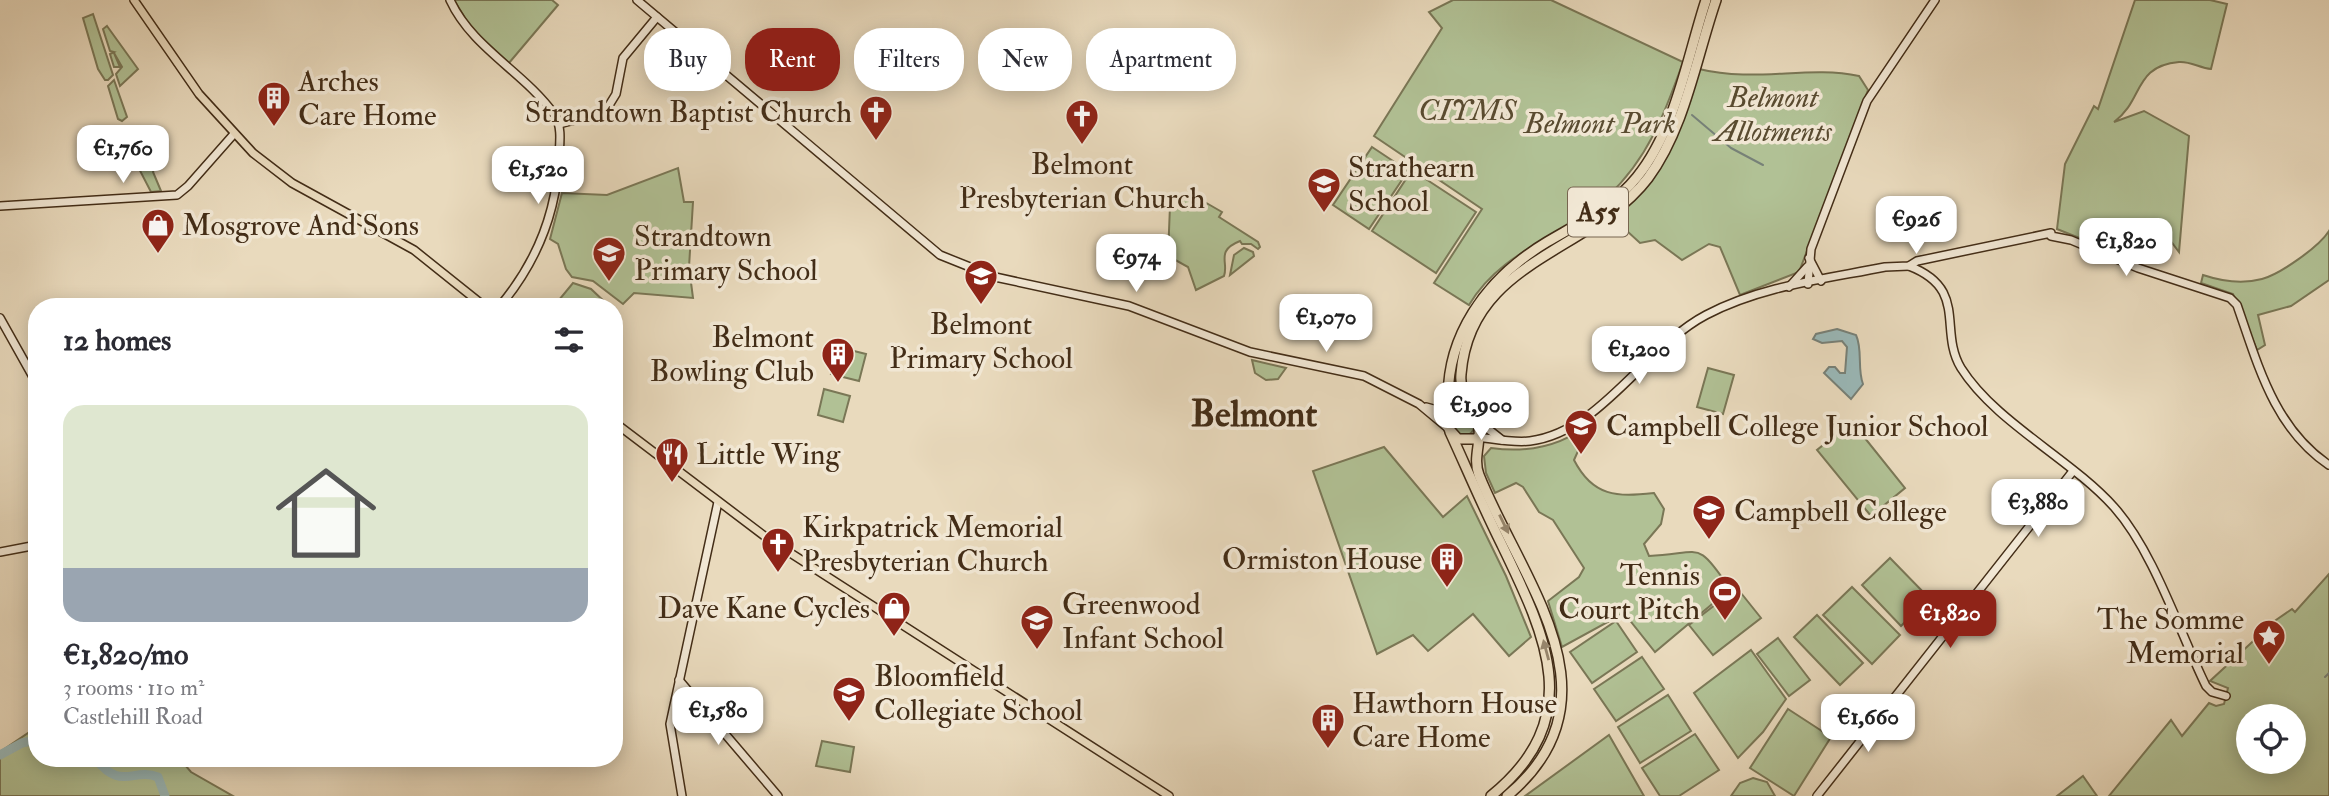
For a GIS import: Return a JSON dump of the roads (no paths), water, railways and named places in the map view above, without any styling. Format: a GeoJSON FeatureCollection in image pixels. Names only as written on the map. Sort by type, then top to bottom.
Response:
{"type":"FeatureCollection","features":[{"type":"Feature","properties":{"kind":"highway","name":"A55"},"geometry":{"type":"LineString","coordinates":[[1491,796],[1524,764],[1539,737],[1549,703],[1549,663],[1531,604],[1449,430],[1448,401],[1458,341],[1485,293],[1504,272],[1622,194],[1652,156],[1667,121],[1706,0]]}},
{"type":"Feature","properties":{"kind":"highway","name":"A55"},"geometry":{"type":"LineString","coordinates":[[1478,420],[1470,411],[1462,393],[1461,373],[1467,343],[1478,320],[1492,298],[1520,270],[1611,214],[1649,176],[1673,130],[1716,0]]}},
{"type":"Feature","properties":{"kind":"highway"},"geometry":{"type":"LineString","coordinates":[[1448,412],[1457,407],[1470,411]]}},
{"type":"Feature","properties":{"kind":"highway"},"geometry":{"type":"LineString","coordinates":[[1478,420],[1479,475],[1543,604],[1556,641],[1562,671],[1560,703],[1552,735],[1538,763],[1507,796]]}},
{"type":"Feature","properties":{"kind":"highway"},"geometry":{"type":"LineString","coordinates":[[1449,430],[1462,440],[1477,438]]}},
{"type":"Feature","properties":{"kind":"main road"},"geometry":{"type":"LineString","coordinates":[[134,0],[196,91],[233,135],[292,183],[417,252],[474,298]]}},
{"type":"Feature","properties":{"kind":"main road"},"geometry":{"type":"LineString","coordinates":[[623,429],[774,542],[1169,796]]}},
{"type":"Feature","properties":{"kind":"street"},"geometry":{"type":"LineString","coordinates":[[450,0],[465,25],[547,105],[559,124],[558,181],[547,224],[526,272],[506,298]]}},
{"type":"Feature","properties":{"kind":"street"},"geometry":{"type":"LineString","coordinates":[[637,0],[940,255],[995,277],[1129,306],[1250,352],[1354,373],[1422,405],[1448,412]]}},
{"type":"Feature","properties":{"kind":"street"},"geometry":{"type":"LineString","coordinates":[[1808,284],[1808,257],[1867,102],[1935,0]]}},
{"type":"Feature","properties":{"kind":"street"},"geometry":{"type":"LineString","coordinates":[[559,124],[594,115],[608,107],[615,94],[623,58],[657,17]]}},
{"type":"Feature","properties":{"kind":"street"},"geometry":{"type":"LineString","coordinates":[[0,206],[177,195],[233,135]]}},
{"type":"Feature","properties":{"kind":"street"},"geometry":{"type":"LineString","coordinates":[[1477,438],[1530,441],[1567,429],[1588,415],[1667,343],[1703,317],[1757,293],[1884,267],[1909,265],[1917,261],[2051,233],[2051,236],[2071,240],[2138,268],[2230,298],[2237,305],[2280,415],[2304,446],[2329,465]]}},
{"type":"Feature","properties":{"kind":"street"},"geometry":{"type":"LineString","coordinates":[[1808,257],[1821,281]]}},
{"type":"Feature","properties":{"kind":"street"},"geometry":{"type":"LineString","coordinates":[[1926,274],[1928,264],[1938,257]]}},
{"type":"Feature","properties":{"kind":"street"},"geometry":{"type":"LineString","coordinates":[[1909,265],[1926,274],[1946,298],[1955,356],[1962,368],[1991,402],[2114,507],[2135,534],[2206,687],[2226,696]]}},
{"type":"Feature","properties":{"kind":"street"},"geometry":{"type":"LineString","coordinates":[[1789,287],[1807,267]]}},
{"type":"Feature","properties":{"kind":"street"},"geometry":{"type":"LineString","coordinates":[[0,318],[28,368]]}},
{"type":"Feature","properties":{"kind":"street"},"geometry":{"type":"LineString","coordinates":[[1422,405],[1448,401]]}},
{"type":"Feature","properties":{"kind":"street"},"geometry":{"type":"LineString","coordinates":[[1422,405],[1449,430]]}},
{"type":"Feature","properties":{"kind":"street"},"geometry":{"type":"LineString","coordinates":[[1478,420],[1503,440]]}},
{"type":"Feature","properties":{"kind":"street"},"geometry":{"type":"LineString","coordinates":[[1817,796],[2073,471]]}},
{"type":"Feature","properties":{"kind":"street"},"geometry":{"type":"LineString","coordinates":[[682,796],[670,724],[718,502]]}},
{"type":"Feature","properties":{"kind":"street"},"geometry":{"type":"LineString","coordinates":[[0,552],[28,546]]}},
{"type":"Feature","properties":{"kind":"street"},"geometry":{"type":"LineString","coordinates":[[679,680],[778,796]]}},
{"type":"Feature","properties":{"kind":"water"},"geometry":{"type":"Polygon","coordinates":[[[1837,329],[1856,335],[1858,341],[1863,384],[1851,399],[1824,373],[1829,367],[1835,367],[1840,373],[1845,373],[1847,347],[1842,341],[1822,343],[1813,339],[1816,334],[1837,329]]]}},
{"type":"Feature","properties":{"kind":"waterway"},"geometry":{"type":"LineString","coordinates":[[1692,115],[1731,148],[1763,165]]}},
{"type":"Feature","properties":{"kind":"waterway"},"geometry":{"type":"LineString","coordinates":[[2325,677],[2329,673]]}},
{"type":"Feature","properties":{"kind":"waterway"},"geometry":{"type":"LineString","coordinates":[[0,755],[28,742]]}},
{"type":"Feature","properties":{"kind":"waterway"},"geometry":{"type":"LineString","coordinates":[[103,767],[120,776],[158,777],[165,796]]}},
{"type":"Feature","properties":{"kind":"place","name":"Arches Care Home"},"geometry":{"type":"Point","coordinates":[274,128]}},
{"type":"Feature","properties":{"kind":"place","name":"Strandtown Baptist Church"},"geometry":{"type":"Point","coordinates":[876,142]}},
{"type":"Feature","properties":{"kind":"place","name":"Belmont Presbyterian Church"},"geometry":{"type":"Point","coordinates":[1082,146]}},
{"type":"Feature","properties":{"kind":"place","name":"Strathearn School"},"geometry":{"type":"Point","coordinates":[1324,214]}},
{"type":"Feature","properties":{"kind":"place","name":"Mosgrove And Sons"},"geometry":{"type":"Point","coordinates":[158,255]}},
{"type":"Feature","properties":{"kind":"place","name":"Strandtown Primary School"},"geometry":{"type":"Point","coordinates":[609,283]}},
{"type":"Feature","properties":{"kind":"place","name":"Belmont Primary School"},"geometry":{"type":"Point","coordinates":[981,306]}},
{"type":"Feature","properties":{"kind":"place","name":"Belmont Bowling Club"},"geometry":{"type":"Point","coordinates":[838,384]}},
{"type":"Feature","properties":{"kind":"place","name":"Campbell College Junior School"},"geometry":{"type":"Point","coordinates":[1581,456]}},
{"type":"Feature","properties":{"kind":"place","name":"Little Wing"},"geometry":{"type":"Point","coordinates":[672,484]}},
{"type":"Feature","properties":{"kind":"place","name":"Campbell College"},"geometry":{"type":"Point","coordinates":[1709,541]}},
{"type":"Feature","properties":{"kind":"place","name":"Kirkpatrick Memorial Presbyterian Church"},"geometry":{"type":"Point","coordinates":[778,574]}},
{"type":"Feature","properties":{"kind":"place","name":"Ormiston House"},"geometry":{"type":"Point","coordinates":[1447,589]}},
{"type":"Feature","properties":{"kind":"place","name":"Tennis Court Pitch"},"geometry":{"type":"Point","coordinates":[1725,622]}},
{"type":"Feature","properties":{"kind":"place","name":"Dave Kane Cycles"},"geometry":{"type":"Point","coordinates":[894,638]}},
{"type":"Feature","properties":{"kind":"place","name":"Greenwood Infant School"},"geometry":{"type":"Point","coordinates":[1037,651]}},
{"type":"Feature","properties":{"kind":"place","name":"The Somme Memorial"},"geometry":{"type":"Point","coordinates":[2269,666]}},
{"type":"Feature","properties":{"kind":"place","name":"Bloomfield Collegiate School"},"geometry":{"type":"Point","coordinates":[849,723]}},
{"type":"Feature","properties":{"kind":"place","name":"Hawthorn House Care Home"},"geometry":{"type":"Point","coordinates":[1328,750]}},
{"type":"Feature","properties":{"kind":"district","name":"Belmont"},"geometry":{"type":"Point","coordinates":[1254,414]}},
{"type":"Feature","properties":{"kind":"park label","name":"CIYMS"},"geometry":{"type":"Point","coordinates":[1467,110]}},
{"type":"Feature","properties":{"kind":"park label","name":"Belmont Allotments"},"geometry":{"type":"Point","coordinates":[1773,114]}},
{"type":"Feature","properties":{"kind":"park label","name":"Belmont Park"},"geometry":{"type":"Point","coordinates":[1600,123]}}]}
